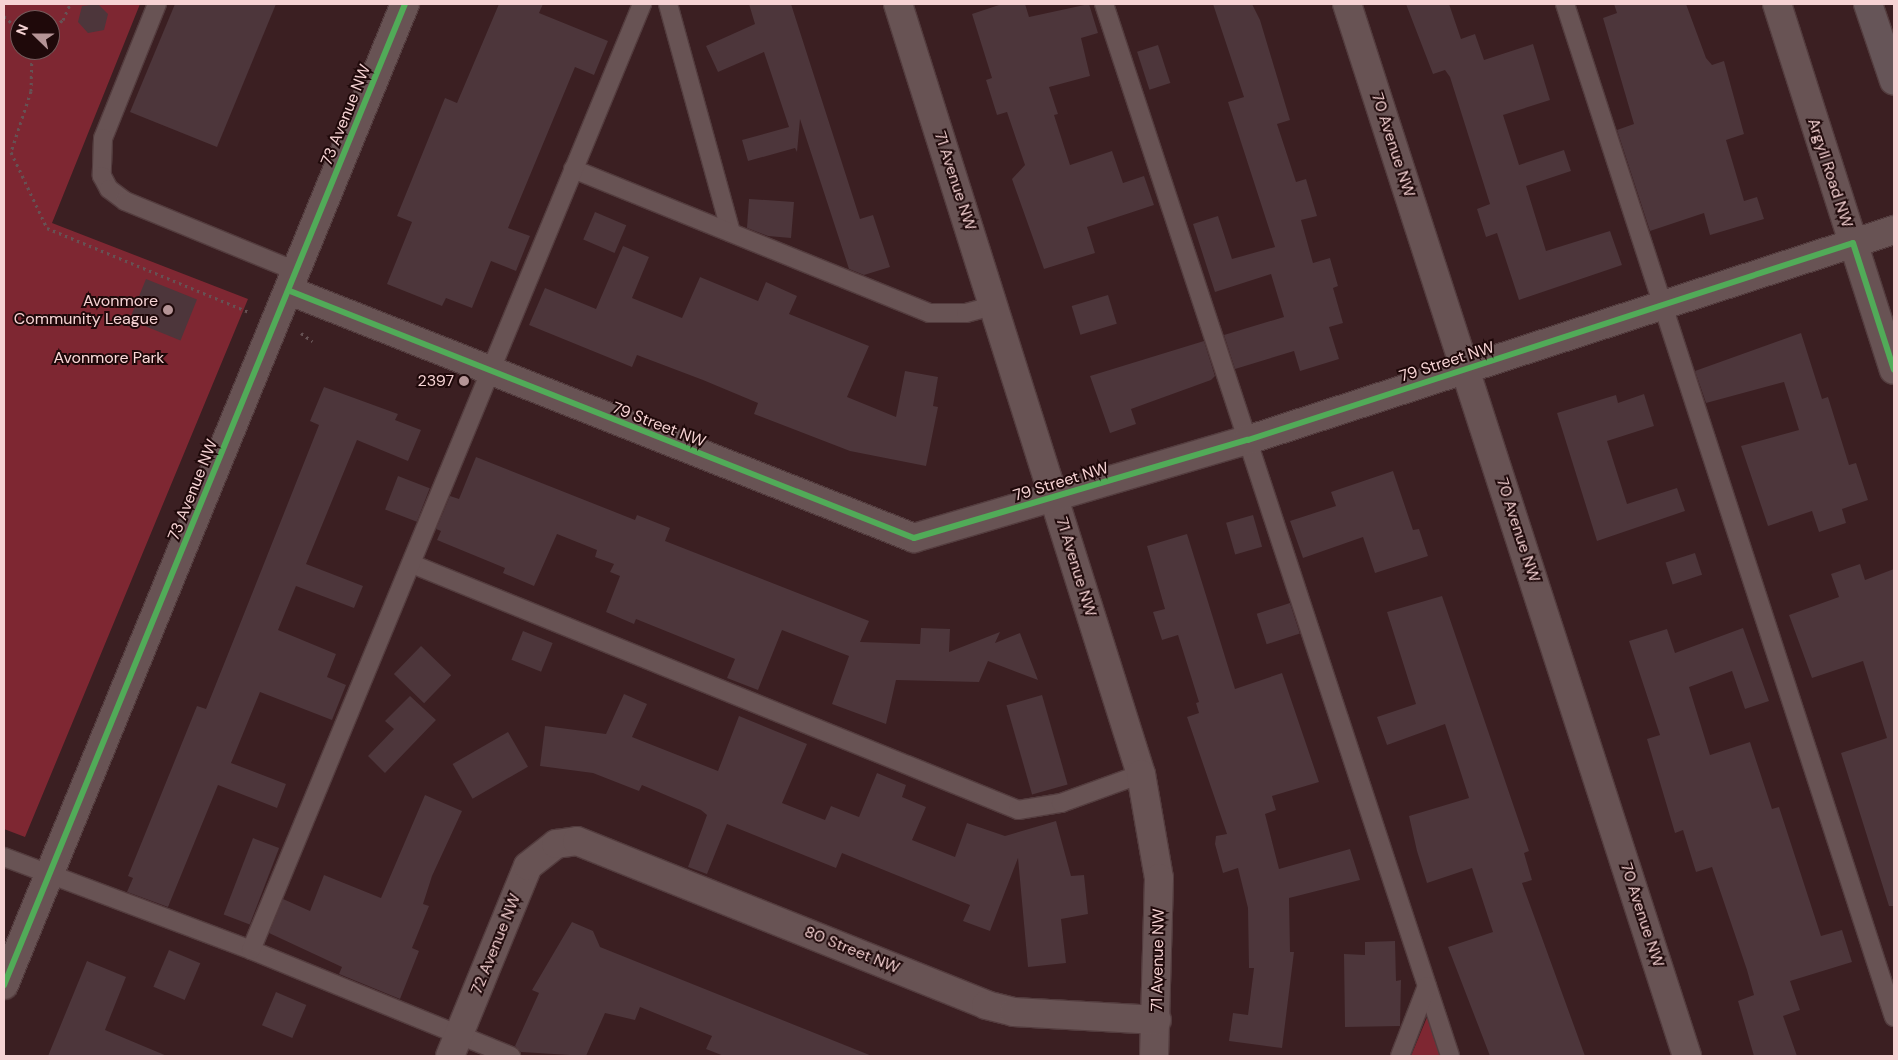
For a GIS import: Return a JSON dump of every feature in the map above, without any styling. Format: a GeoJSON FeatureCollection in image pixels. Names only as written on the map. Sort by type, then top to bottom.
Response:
{"type":"FeatureCollection","features":[{"type":"Feature","properties":{"kind":"main road"},"geometry":{"type":"LineString","coordinates":[[1868,4],[1894,81]]}},
{"type":"Feature","properties":{"kind":"street","name":"73 Avenue NW"},"geometry":{"type":"LineString","coordinates":[[4,985],[277,323],[404,4]]}},
{"type":"Feature","properties":{"kind":"street","name":"71 Avenue NW"},"geometry":{"type":"LineString","coordinates":[[898,4],[996,305],[1054,498],[1141,774],[1159,878],[1157,1020],[1154,1056]]}},
{"type":"Feature","properties":{"kind":"street","name":"70 Avenue NW"},"geometry":{"type":"LineString","coordinates":[[1347,4],[1687,1056]]}},
{"type":"Feature","properties":{"kind":"street","name":"Argyll Road NW"},"geometry":{"type":"LineString","coordinates":[[1777,4],[1894,370]]}},
{"type":"Feature","properties":{"kind":"street","name":"79 Street NW"},"geometry":{"type":"LineString","coordinates":[[294,281],[490,373],[914,538],[1248,440],[1664,307],[1894,230]]}},
{"type":"Feature","properties":{"kind":"street","name":"80 Street NW"},"geometry":{"type":"LineString","coordinates":[[556,844],[577,841],[598,846],[986,1005],[1014,1012],[1157,1020]]}},
{"type":"Feature","properties":{"kind":"street","name":"72 Avenue NW"},"geometry":{"type":"LineString","coordinates":[[454,1046],[528,866],[556,844]]}},
{"type":"Feature","properties":{"kind":"lane"},"geometry":{"type":"LineString","coordinates":[[157,4],[103,138],[102,176],[109,189],[125,201],[294,281]]}},
{"type":"Feature","properties":{"kind":"lane"},"geometry":{"type":"LineString","coordinates":[[251,950],[642,4]]}},
{"type":"Feature","properties":{"kind":"lane"},"geometry":{"type":"LineString","coordinates":[[668,4],[731,232]]}},
{"type":"Feature","properties":{"kind":"lane"},"geometry":{"type":"LineString","coordinates":[[1104,4],[1450,1056]]}},
{"type":"Feature","properties":{"kind":"lane"},"geometry":{"type":"LineString","coordinates":[[1565,4],[1894,1017]]}},
{"type":"Feature","properties":{"kind":"lane"},"geometry":{"type":"LineString","coordinates":[[573,168],[928,313],[966,313],[996,305]]}},
{"type":"Feature","properties":{"kind":"lane"},"geometry":{"type":"LineString","coordinates":[[412,564],[1018,810],[1062,803],[1141,774]]}},
{"type":"Feature","properties":{"kind":"lane"},"geometry":{"type":"LineString","coordinates":[[4,857],[49,876],[251,950],[454,1046],[511,1056]]}},
{"type":"Feature","properties":{"kind":"lane"},"geometry":{"type":"LineString","coordinates":[[1400,1056],[1427,986]]}},
{"type":"Feature","properties":{"kind":"path"},"geometry":{"type":"LineString","coordinates":[[60,22],[63,20],[70,4]]}},
{"type":"Feature","properties":{"kind":"path"},"geometry":{"type":"LineString","coordinates":[[32,60],[31,91],[12,152],[47,228],[277,323],[312,341]]}},
{"type":"Feature","properties":{"kind":"green space","name":"Avonmore Park"},"geometry":{"type":"Polygon","coordinates":[[[4,4],[140,4],[52,223],[248,299],[25,837],[4,829],[4,4]]]}},
{"type":"Feature","properties":{"kind":"green space"},"geometry":{"type":"Polygon","coordinates":[[[1428,1015],[1441,1056],[1411,1056],[1428,1015]]]}},
{"type":"Feature","properties":{"kind":"building"},"geometry":{"type":"Polygon","coordinates":[[[98,4],[108,14],[104,30],[88,33],[78,22],[82,6],[98,4]]]}},
{"type":"Feature","properties":{"kind":"building"},"geometry":{"type":"Polygon","coordinates":[[[175,4],[276,4],[217,147],[130,112],[175,4]]]}},
{"type":"Feature","properties":{"kind":"building"},"geometry":{"type":"Polygon","coordinates":[[[499,4],[543,4],[539,13],[608,41],[594,75],[575,67],[508,228],[530,236],[516,271],[491,261],[472,308],[446,298],[442,306],[387,284],[412,222],[397,216],[445,98],[457,103],[499,4]]]}},
{"type":"Feature","properties":{"kind":"building"},"geometry":{"type":"Polygon","coordinates":[[[749,4],[791,4],[860,219],[873,215],[890,267],[864,275],[849,269],[800,119],[797,152],[795,148],[748,161],[742,140],[789,127],[764,52],[718,72],[706,46],[755,24],[749,4]]]}},
{"type":"Feature","properties":{"kind":"building"},"geometry":{"type":"Polygon","coordinates":[[[1002,4],[1025,4],[1029,17],[1089,4],[1098,33],[1081,38],[1090,76],[1049,87],[1058,114],[1054,115],[1070,165],[1112,151],[1123,183],[1144,176],[1154,205],[1087,227],[1095,253],[1044,269],[1012,179],[1025,165],[1007,112],[997,115],[986,80],[992,78],[972,14],[1002,4]]]}},
{"type":"Feature","properties":{"kind":"building"},"geometry":{"type":"Polygon","coordinates":[[[1213,4],[1252,4],[1260,20],[1290,120],[1277,124],[1296,182],[1306,179],[1317,216],[1301,220],[1313,263],[1330,258],[1338,286],[1333,288],[1343,323],[1329,327],[1339,359],[1300,371],[1294,351],[1235,369],[1224,335],[1284,317],[1271,274],[1215,292],[1193,224],[1218,216],[1232,259],[1275,247],[1228,102],[1244,97],[1213,4]]]}},
{"type":"Feature","properties":{"kind":"building"},"geometry":{"type":"Polygon","coordinates":[[[1406,4],[1449,4],[1461,39],[1475,34],[1484,60],[1533,44],[1550,100],[1503,115],[1519,165],[1564,150],[1571,171],[1526,186],[1546,251],[1610,231],[1622,265],[1519,300],[1497,233],[1486,237],[1477,209],[1490,204],[1450,77],[1445,70],[1433,74],[1406,4]]]}},
{"type":"Feature","properties":{"kind":"building"},"geometry":{"type":"Polygon","coordinates":[[[1614,4],[1686,4],[1706,58],[1712,65],[1724,61],[1744,134],[1726,140],[1744,201],[1757,197],[1764,219],[1710,235],[1704,213],[1650,231],[1617,130],[1634,124],[1603,18],[1617,13],[1614,4]]]}},
{"type":"Feature","properties":{"kind":"building"},"geometry":{"type":"Polygon","coordinates":[[[1158,45],[1170,83],[1149,90],[1137,52],[1158,45]]]}},
{"type":"Feature","properties":{"kind":"building"},"geometry":{"type":"Polygon","coordinates":[[[749,199],[794,202],[791,238],[768,236],[747,228],[749,199]]]}},
{"type":"Feature","properties":{"kind":"building"},"geometry":{"type":"Polygon","coordinates":[[[595,212],[626,225],[615,253],[583,240],[595,212]]]}},
{"type":"Feature","properties":{"kind":"building"},"geometry":{"type":"Polygon","coordinates":[[[623,246],[649,257],[632,298],[682,318],[700,277],[758,301],[766,282],[797,296],[789,314],[869,346],[847,397],[896,417],[905,371],[938,377],[933,406],[938,407],[926,466],[850,451],[754,414],[758,403],[703,380],[637,355],[632,367],[529,325],[545,288],[596,309],[623,246]]]}},
{"type":"Feature","properties":{"kind":"building","name":"Avonmore Community League"},"geometry":{"type":"Polygon","coordinates":[[[146,279],[197,300],[181,340],[130,320],[146,279]]]}},
{"type":"Feature","properties":{"kind":"building"},"geometry":{"type":"Polygon","coordinates":[[[1108,295],[1117,324],[1080,335],[1072,306],[1108,295]]]}},
{"type":"Feature","properties":{"kind":"building"},"geometry":{"type":"Polygon","coordinates":[[[1801,333],[1822,399],[1828,397],[1849,465],[1856,463],[1868,500],[1842,509],[1846,523],[1819,532],[1812,511],[1768,526],[1741,446],[1799,430],[1784,382],[1706,403],[1695,371],[1801,333]]]}},
{"type":"Feature","properties":{"kind":"building"},"geometry":{"type":"Polygon","coordinates":[[[1204,341],[1215,376],[1211,380],[1131,409],[1136,424],[1110,433],[1090,376],[1204,341]]]}},
{"type":"Feature","properties":{"kind":"building"},"geometry":{"type":"Polygon","coordinates":[[[324,387],[398,414],[395,420],[421,430],[408,461],[357,440],[306,564],[363,586],[354,608],[296,586],[278,630],[336,654],[327,677],[346,685],[332,720],[260,692],[231,763],[286,784],[277,808],[218,785],[168,907],[127,892],[133,878],[128,876],[197,706],[206,709],[319,425],[310,421],[324,387]]]}},
{"type":"Feature","properties":{"kind":"building"},"geometry":{"type":"Polygon","coordinates":[[[1644,394],[1654,426],[1607,441],[1627,504],[1677,488],[1685,511],[1597,541],[1557,413],[1616,395],[1618,403],[1644,394]]]}},
{"type":"Feature","properties":{"kind":"building"},"geometry":{"type":"Polygon","coordinates":[[[476,457],[635,520],[637,515],[670,528],[665,541],[869,621],[860,642],[920,644],[921,628],[950,629],[949,652],[1000,632],[995,643],[1020,633],[1038,680],[988,661],[979,682],[896,680],[886,724],[832,704],[849,656],[782,630],[758,690],[727,678],[735,659],[636,619],[634,624],[606,612],[620,576],[610,572],[614,564],[595,557],[597,550],[557,534],[534,586],[503,573],[505,568],[437,540],[441,531],[436,529],[450,496],[459,499],[476,457]]]}},
{"type":"Feature","properties":{"kind":"building"},"geometry":{"type":"Polygon","coordinates":[[[1393,471],[1413,530],[1419,529],[1428,556],[1375,573],[1363,537],[1303,558],[1290,521],[1336,506],[1331,492],[1393,471]]]}},
{"type":"Feature","properties":{"kind":"building"},"geometry":{"type":"Polygon","coordinates":[[[398,476],[430,488],[417,522],[385,510],[398,476]]]}},
{"type":"Feature","properties":{"kind":"building"},"geometry":{"type":"Polygon","coordinates":[[[1253,515],[1262,547],[1235,554],[1226,523],[1253,515]]]}},
{"type":"Feature","properties":{"kind":"building"},"geometry":{"type":"Polygon","coordinates":[[[1187,534],[1235,689],[1282,673],[1319,782],[1272,796],[1276,810],[1265,814],[1279,869],[1350,849],[1360,880],[1289,898],[1290,952],[1294,952],[1282,1048],[1229,1041],[1233,1013],[1248,1015],[1254,968],[1249,968],[1248,908],[1238,868],[1223,873],[1215,844],[1216,836],[1227,834],[1187,717],[1199,713],[1196,703],[1199,702],[1178,635],[1162,640],[1153,612],[1165,609],[1147,546],[1187,534]]]}},
{"type":"Feature","properties":{"kind":"building"},"geometry":{"type":"Polygon","coordinates":[[[1695,553],[1702,575],[1673,584],[1666,563],[1695,553]]]}},
{"type":"Feature","properties":{"kind":"building"},"geometry":{"type":"Polygon","coordinates":[[[1860,564],[1865,580],[1894,569],[1894,906],[1889,906],[1841,753],[1887,738],[1863,661],[1812,678],[1789,615],[1839,597],[1831,574],[1860,564]]]}},
{"type":"Feature","properties":{"kind":"building"},"geometry":{"type":"Polygon","coordinates":[[[1442,596],[1529,851],[1524,853],[1532,880],[1522,883],[1585,1056],[1490,1056],[1448,947],[1493,932],[1472,868],[1427,883],[1417,851],[1409,816],[1469,798],[1445,724],[1387,745],[1377,717],[1416,704],[1387,612],[1442,596]]]}},
{"type":"Feature","properties":{"kind":"building"},"geometry":{"type":"Polygon","coordinates":[[[1290,603],[1300,633],[1267,644],[1257,614],[1290,603]]]}},
{"type":"Feature","properties":{"kind":"building"},"geometry":{"type":"Polygon","coordinates":[[[1743,628],[1769,701],[1745,709],[1732,671],[1689,687],[1710,755],[1750,742],[1772,809],[1779,807],[1821,936],[1842,930],[1852,962],[1790,981],[1800,1010],[1783,1016],[1797,1056],[1754,1056],[1738,1001],[1754,995],[1747,970],[1712,867],[1696,872],[1683,830],[1675,833],[1647,739],[1660,735],[1629,641],[1667,629],[1675,653],[1743,628]]]}},
{"type":"Feature","properties":{"kind":"building"},"geometry":{"type":"Polygon","coordinates":[[[523,631],[553,643],[541,672],[511,660],[523,631]]]}},
{"type":"Feature","properties":{"kind":"building"},"geometry":{"type":"Polygon","coordinates":[[[421,646],[451,675],[424,703],[394,674],[421,646]]]}},
{"type":"Feature","properties":{"kind":"building"},"geometry":{"type":"Polygon","coordinates":[[[624,694],[647,704],[632,737],[718,771],[739,716],[807,744],[782,803],[825,820],[831,806],[859,817],[877,773],[906,785],[902,797],[926,807],[912,840],[955,857],[967,823],[1005,836],[1056,821],[1071,876],[1084,875],[1088,914],[1061,919],[1066,963],[1028,967],[1018,858],[990,931],[963,921],[970,905],[842,853],[836,868],[727,824],[707,874],[688,867],[707,815],[701,810],[642,785],[639,791],[593,773],[540,766],[545,726],[606,734],[624,694]]]}},
{"type":"Feature","properties":{"kind":"building"},"geometry":{"type":"Polygon","coordinates":[[[1042,695],[1068,784],[1032,795],[1006,705],[1042,695]]]}},
{"type":"Feature","properties":{"kind":"building"},"geometry":{"type":"Polygon","coordinates":[[[410,696],[436,720],[385,773],[368,756],[394,729],[385,721],[410,696]]]}},
{"type":"Feature","properties":{"kind":"building"},"geometry":{"type":"Polygon","coordinates":[[[508,732],[528,767],[473,799],[453,764],[508,732]]]}},
{"type":"Feature","properties":{"kind":"building"},"geometry":{"type":"Polygon","coordinates":[[[425,795],[462,811],[432,876],[423,904],[429,906],[412,948],[419,951],[400,999],[339,974],[342,967],[269,933],[283,899],[310,911],[324,875],[381,898],[425,795]]]}},
{"type":"Feature","properties":{"kind":"building"},"geometry":{"type":"Polygon","coordinates":[[[253,838],[279,848],[250,925],[224,915],[253,838]]]}},
{"type":"Feature","properties":{"kind":"building"},"geometry":{"type":"Polygon","coordinates":[[[572,922],[593,931],[600,947],[872,1056],[724,1056],[706,1049],[712,1036],[640,1007],[635,1020],[605,1013],[586,1056],[521,1052],[515,1046],[539,993],[532,990],[572,922]]]}},
{"type":"Feature","properties":{"kind":"building"},"geometry":{"type":"Polygon","coordinates":[[[1395,941],[1396,981],[1401,980],[1400,1026],[1345,1027],[1344,954],[1365,955],[1365,942],[1395,941]]]}},
{"type":"Feature","properties":{"kind":"building"},"geometry":{"type":"Polygon","coordinates":[[[169,950],[200,963],[185,1000],[153,987],[169,950]]]}},
{"type":"Feature","properties":{"kind":"building"},"geometry":{"type":"Polygon","coordinates":[[[87,961],[126,977],[105,1030],[167,1056],[48,1056],[87,961]]]}},
{"type":"Feature","properties":{"kind":"building"},"geometry":{"type":"Polygon","coordinates":[[[276,992],[306,1005],[292,1038],[262,1025],[276,992]]]}},
{"type":"Feature","properties":{"kind":"cycle path"},"geometry":{"type":"LineString","coordinates":[[4,985],[405,4]]}},
{"type":"Feature","properties":{"kind":"cycle path"},"geometry":{"type":"LineString","coordinates":[[290,291],[914,538],[1248,440],[1853,243],[1894,370]]}},
{"type":"Feature","properties":{"kind":"place","name":"Avonmore Community League"},"geometry":{"type":"Point","coordinates":[168,310]}},
{"type":"Feature","properties":{"kind":"place","name":"2397"},"geometry":{"type":"Point","coordinates":[464,381]}}]}
